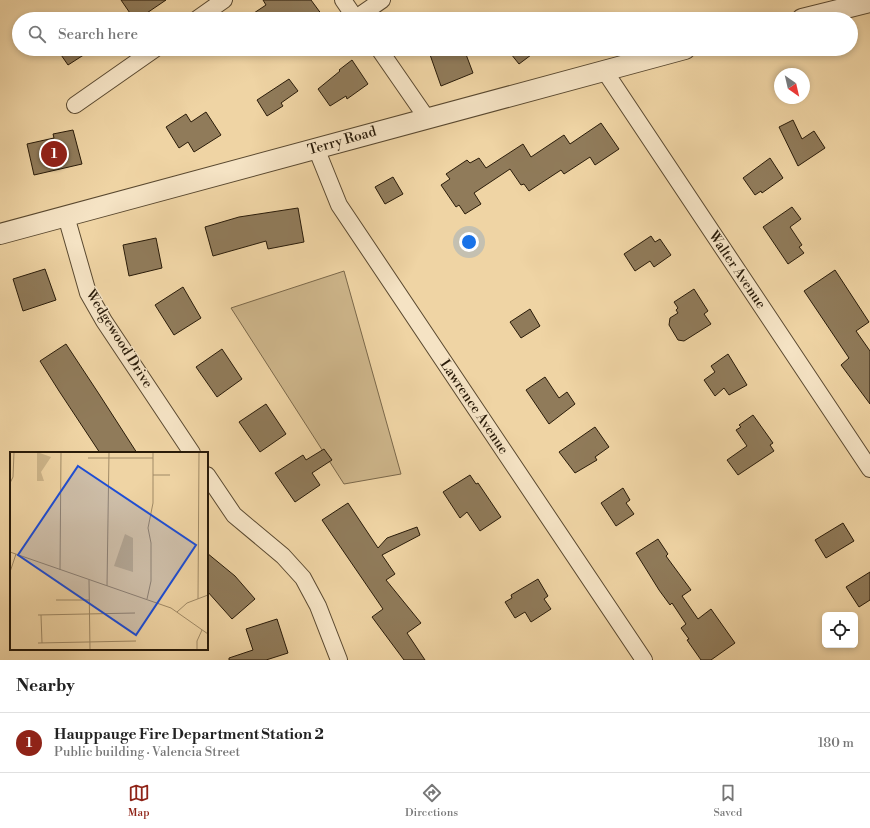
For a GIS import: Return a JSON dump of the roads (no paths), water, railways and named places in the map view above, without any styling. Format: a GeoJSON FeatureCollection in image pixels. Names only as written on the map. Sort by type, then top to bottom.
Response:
{"type":"FeatureCollection","features":[{"type":"Feature","properties":{"kind":"street"},"geometry":{"type":"LineString","coordinates":[[207,12],[224,0]]}},
{"type":"Feature","properties":{"kind":"street"},"geometry":{"type":"LineString","coordinates":[[343,0],[351,12]]}},
{"type":"Feature","properties":{"kind":"street"},"geometry":{"type":"LineString","coordinates":[[366,12],[382,0]]}},
{"type":"Feature","properties":{"kind":"street"},"geometry":{"type":"LineString","coordinates":[[830,12],[870,2]]}},
{"type":"Feature","properties":{"kind":"street"},"geometry":{"type":"LineString","coordinates":[[75,105],[145,56]]}},
{"type":"Feature","properties":{"kind":"street"},"geometry":{"type":"LineString","coordinates":[[384,56],[426,117]]}},
{"type":"Feature","properties":{"kind":"street","name":"Terry Road"},"geometry":{"type":"LineString","coordinates":[[0,234],[426,117],[658,56]]}},
{"type":"Feature","properties":{"kind":"street","name":"Walter Avenue"},"geometry":{"type":"LineString","coordinates":[[604,70],[870,469]]}},
{"type":"Feature","properties":{"kind":"street","name":"Lawrence Avenue"},"geometry":{"type":"LineString","coordinates":[[316,148],[339,205],[644,660]]}},
{"type":"Feature","properties":{"kind":"street","name":"Wedgewood Drive"},"geometry":{"type":"LineString","coordinates":[[66,216],[88,293],[104,321],[191,452]]}},
{"type":"Feature","properties":{"kind":"street"},"geometry":{"type":"LineString","coordinates":[[208,476],[234,515],[283,556],[303,578],[318,606],[339,660]]}},
{"type":"Feature","properties":{"kind":"place","name":"Hauppauge Fire Department Station 2"},"geometry":{"type":"Point","coordinates":[54,154]}}]}
